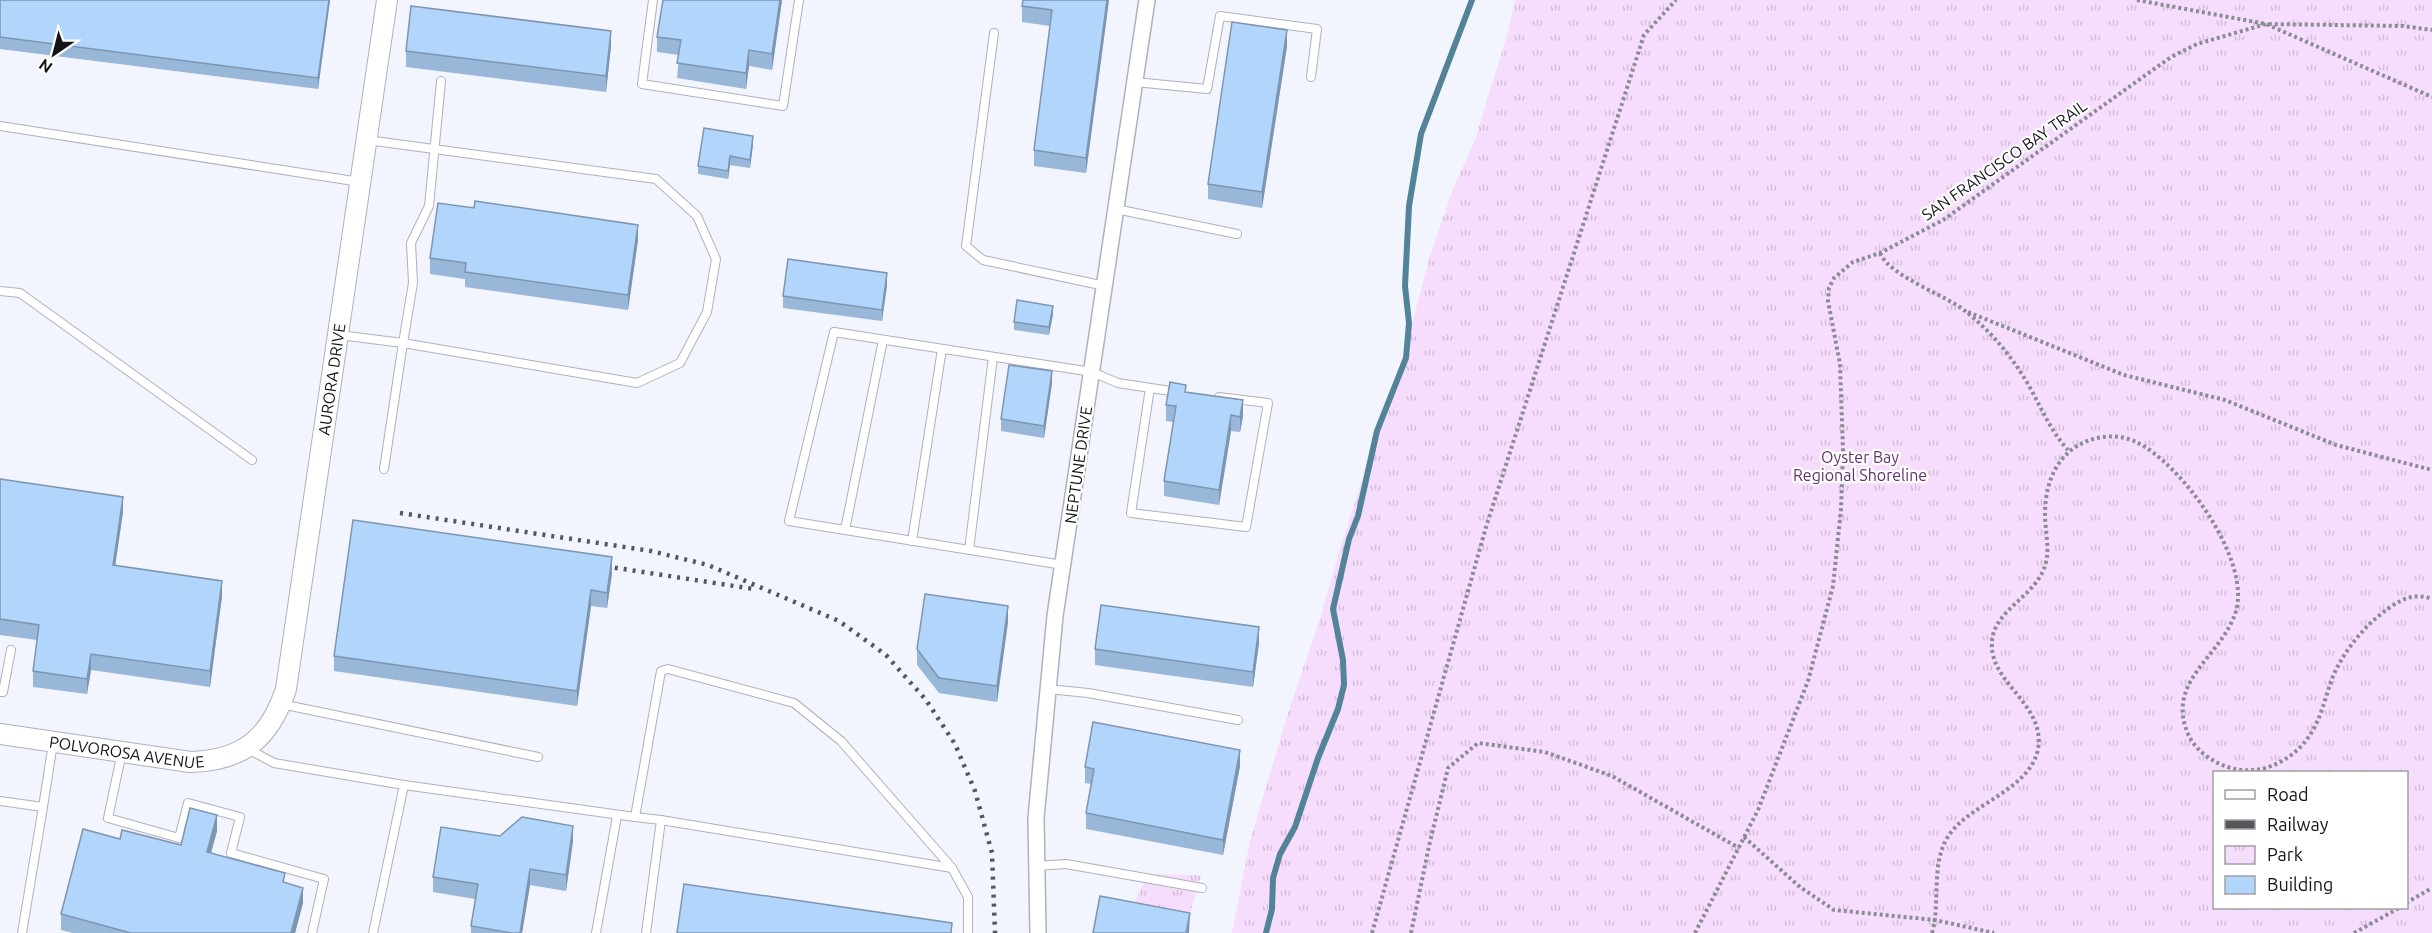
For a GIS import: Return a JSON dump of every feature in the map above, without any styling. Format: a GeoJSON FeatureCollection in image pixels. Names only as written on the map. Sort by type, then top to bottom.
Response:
{"type":"FeatureCollection","features":[{"type":"Feature","properties":{"kind":"street","name":"AURORA DRIVE"},"geometry":{"type":"LineString","coordinates":[[247,746],[268,729],[286,689],[387,0]]}},
{"type":"Feature","properties":{"kind":"street","name":"NEPTUNE DRIVE"},"geometry":{"type":"LineString","coordinates":[[1038,933],[1036,818],[1048,689],[1063,565],[1147,0]]}},
{"type":"Feature","properties":{"kind":"street","name":"POLVOROSA AVENUE"},"geometry":{"type":"LineString","coordinates":[[0,734],[190,762],[210,761],[231,756],[247,746]]}},
{"type":"Feature","properties":{"kind":"lane"},"geometry":{"type":"LineString","coordinates":[[653,0],[642,84],[783,106],[799,0]]}},
{"type":"Feature","properties":{"kind":"lane"},"geometry":{"type":"LineString","coordinates":[[1135,82],[1208,89],[1220,16],[1317,29],[1311,77]]}},
{"type":"Feature","properties":{"kind":"lane"},"geometry":{"type":"LineString","coordinates":[[994,33],[966,246],[983,260],[1104,286]]}},
{"type":"Feature","properties":{"kind":"lane"},"geometry":{"type":"LineString","coordinates":[[384,470],[413,283],[411,243],[429,206],[441,81]]}},
{"type":"Feature","properties":{"kind":"lane"},"geometry":{"type":"LineString","coordinates":[[0,126],[360,182]]}},
{"type":"Feature","properties":{"kind":"lane"},"geometry":{"type":"LineString","coordinates":[[338,335],[403,343],[637,382],[680,363],[707,312],[716,260],[697,216],[656,179],[366,139]]}},
{"type":"Feature","properties":{"kind":"lane"},"geometry":{"type":"LineString","coordinates":[[1116,209],[1237,234]]}},
{"type":"Feature","properties":{"kind":"lane"},"geometry":{"type":"LineString","coordinates":[[0,291],[20,292],[252,460]]}},
{"type":"Feature","properties":{"kind":"lane"},"geometry":{"type":"LineString","coordinates":[[1063,565],[789,521],[834,332],[1092,372],[1118,383],[1185,393]]}},
{"type":"Feature","properties":{"kind":"lane"},"geometry":{"type":"LineString","coordinates":[[845,530],[883,340]]}},
{"type":"Feature","properties":{"kind":"lane"},"geometry":{"type":"LineString","coordinates":[[912,541],[942,349]]}},
{"type":"Feature","properties":{"kind":"lane"},"geometry":{"type":"LineString","coordinates":[[969,550],[993,357]]}},
{"type":"Feature","properties":{"kind":"lane"},"geometry":{"type":"LineString","coordinates":[[1150,388],[1131,513],[1246,527],[1268,403],[1209,396]]}},
{"type":"Feature","properties":{"kind":"lane"},"geometry":{"type":"LineString","coordinates":[[0,692],[3,692],[11,650]]}},
{"type":"Feature","properties":{"kind":"lane"},"geometry":{"type":"LineString","coordinates":[[636,817],[661,671],[668,669],[794,703],[841,741],[952,868],[968,897],[968,933]]}},
{"type":"Feature","properties":{"kind":"lane"},"geometry":{"type":"LineString","coordinates":[[1048,689],[1088,693],[1238,720]]}},
{"type":"Feature","properties":{"kind":"lane"},"geometry":{"type":"LineString","coordinates":[[281,704],[538,757]]}},
{"type":"Feature","properties":{"kind":"lane"},"geometry":{"type":"LineString","coordinates":[[22,933],[53,742]]}},
{"type":"Feature","properties":{"kind":"lane"},"geometry":{"type":"LineString","coordinates":[[247,746],[274,764],[617,816],[661,820],[952,868]]}},
{"type":"Feature","properties":{"kind":"lane"},"geometry":{"type":"LineString","coordinates":[[122,752],[108,818],[179,838],[188,803],[240,817],[231,853],[324,879],[312,933]]}},
{"type":"Feature","properties":{"kind":"lane"},"geometry":{"type":"LineString","coordinates":[[374,933],[404,785]]}},
{"type":"Feature","properties":{"kind":"lane"},"geometry":{"type":"LineString","coordinates":[[0,801],[43,807]]}},
{"type":"Feature","properties":{"kind":"lane"},"geometry":{"type":"LineString","coordinates":[[596,933],[617,816]]}},
{"type":"Feature","properties":{"kind":"lane"},"geometry":{"type":"LineString","coordinates":[[646,933],[661,820]]}},
{"type":"Feature","properties":{"kind":"lane"},"geometry":{"type":"LineString","coordinates":[[1037,866],[1066,864],[1202,888]]}},
{"type":"Feature","properties":{"kind":"path"},"geometry":{"type":"LineString","coordinates":[[1372,933],[1486,527],[1644,35],[1676,0]]}},
{"type":"Feature","properties":{"kind":"path"},"geometry":{"type":"LineString","coordinates":[[2138,0],[2266,24],[2432,97]]}},
{"type":"Feature","properties":{"kind":"path","name":"SAN FRANCISCO BAY TRAIL"},"geometry":{"type":"LineString","coordinates":[[1695,933],[1758,810],[1808,681],[1833,586],[1843,451],[1840,364],[1829,314],[1829,288],[1834,278],[1853,262],[1880,253],[1943,220],[2171,57],[2198,44],[2266,24],[2403,26],[2432,30]]}},
{"type":"Feature","properties":{"kind":"path"},"geometry":{"type":"LineString","coordinates":[[1880,253],[1883,260],[1896,272],[1968,312],[2124,375],[2225,400],[2336,445],[2432,470]]}},
{"type":"Feature","properties":{"kind":"path"},"geometry":{"type":"LineString","coordinates":[[1968,312],[1992,334],[2013,359],[2050,428],[2068,450]]}},
{"type":"Feature","properties":{"kind":"path"},"geometry":{"type":"LineString","coordinates":[[1932,933],[1940,853],[1948,837],[1959,824],[2030,770],[2038,747],[2038,735],[2028,708],[1993,657],[1993,634],[2008,609],[2034,584],[2044,570],[2048,553],[2045,513],[2049,488],[2056,465],[2068,450],[2095,438],[2112,436],[2131,439],[2149,448],[2192,490],[2211,519],[2228,554],[2237,579],[2239,594],[2236,610],[2228,632],[2187,685],[2182,704],[2183,722],[2191,740],[2203,753],[2218,763],[2234,769],[2250,771],[2269,768],[2297,751],[2316,726],[2334,674],[2358,637],[2372,621],[2398,602],[2418,595],[2432,599]]}},
{"type":"Feature","properties":{"kind":"path"},"geometry":{"type":"LineString","coordinates":[[1411,933],[1448,768],[1478,743],[1545,752],[1612,776],[1738,848]]}},
{"type":"Feature","properties":{"kind":"path"},"geometry":{"type":"LineString","coordinates":[[1744,837],[1800,887],[1834,910],[1935,921],[1994,933]]}},
{"type":"Feature","properties":{"kind":"path"},"geometry":{"type":"LineString","coordinates":[[2408,902],[2432,888]]}},
{"type":"Feature","properties":{"kind":"path"},"geometry":{"type":"LineString","coordinates":[[2354,933],[2397,909]]}},
{"type":"Feature","properties":{"kind":"green space","name":"Oyster Bay Regional Shoreline"},"geometry":{"type":"Polygon","coordinates":[[[1515,0],[2432,0],[2432,933],[1232,933],[1250,841],[1289,710],[1408,340],[1429,259],[1453,189],[1475,140],[1508,32],[1515,0]]]}},
{"type":"Feature","properties":{"kind":"green space"},"geometry":{"type":"Polygon","coordinates":[[[1148,874],[1201,875],[1188,920],[1120,933],[1148,874]]]}},
{"type":"Feature","properties":{"kind":"building"},"geometry":{"type":"Polygon","coordinates":[[[0,0],[329,0],[318,78],[0,37],[0,0]]]}},
{"type":"Feature","properties":{"kind":"building"},"geometry":{"type":"Polygon","coordinates":[[[663,0],[780,0],[772,54],[749,50],[746,73],[677,63],[681,40],[657,37],[663,0]]]}},
{"type":"Feature","properties":{"kind":"building"},"geometry":{"type":"Polygon","coordinates":[[[1023,0],[1107,0],[1086,158],[1034,150],[1052,10],[1022,6],[1023,0]]]}},
{"type":"Feature","properties":{"kind":"building"},"geometry":{"type":"Polygon","coordinates":[[[411,6],[611,31],[606,76],[406,51],[411,6]]]}},
{"type":"Feature","properties":{"kind":"building"},"geometry":{"type":"Polygon","coordinates":[[[1232,22],[1287,30],[1262,192],[1208,184],[1232,22]]]}},
{"type":"Feature","properties":{"kind":"building"},"geometry":{"type":"Polygon","coordinates":[[[704,128],[753,136],[750,160],[730,156],[728,171],[698,166],[704,128]]]}},
{"type":"Feature","properties":{"kind":"building"},"geometry":{"type":"Polygon","coordinates":[[[475,201],[638,225],[628,295],[465,272],[466,263],[430,258],[438,203],[474,208],[475,201]]]}},
{"type":"Feature","properties":{"kind":"building"},"geometry":{"type":"Polygon","coordinates":[[[788,259],[887,273],[882,310],[783,296],[788,259]]]}},
{"type":"Feature","properties":{"kind":"building"},"geometry":{"type":"Polygon","coordinates":[[[1017,300],[1053,306],[1049,327],[1014,322],[1017,300]]]}},
{"type":"Feature","properties":{"kind":"building"},"geometry":{"type":"Polygon","coordinates":[[[1009,365],[1052,371],[1044,426],[1001,419],[1009,365]]]}},
{"type":"Feature","properties":{"kind":"building"},"geometry":{"type":"Polygon","coordinates":[[[1170,382],[1186,385],[1185,392],[1243,400],[1240,417],[1231,415],[1219,490],[1164,481],[1176,406],[1166,405],[1170,382]]]}},
{"type":"Feature","properties":{"kind":"building"},"geometry":{"type":"Polygon","coordinates":[[[0,479],[123,497],[113,565],[222,581],[210,671],[91,654],[87,679],[33,671],[39,625],[0,619],[0,479]]]}},
{"type":"Feature","properties":{"kind":"building"},"geometry":{"type":"Polygon","coordinates":[[[353,520],[612,557],[607,593],[591,590],[577,691],[334,656],[353,520]]]}},
{"type":"Feature","properties":{"kind":"building"},"geometry":{"type":"Polygon","coordinates":[[[925,594],[1008,606],[997,686],[939,678],[917,649],[925,594]]]}},
{"type":"Feature","properties":{"kind":"building"},"geometry":{"type":"Polygon","coordinates":[[[1101,605],[1259,627],[1253,672],[1095,649],[1101,605]]]}},
{"type":"Feature","properties":{"kind":"building"},"geometry":{"type":"Polygon","coordinates":[[[1093,722],[1240,750],[1223,840],[1086,813],[1094,769],[1085,767],[1093,722]]]}},
{"type":"Feature","properties":{"kind":"building"},"geometry":{"type":"Polygon","coordinates":[[[190,808],[217,815],[207,852],[285,873],[283,882],[303,888],[291,933],[131,933],[61,914],[83,829],[120,839],[122,830],[181,845],[190,808]]]}},
{"type":"Feature","properties":{"kind":"building"},"geometry":{"type":"Polygon","coordinates":[[[522,817],[573,826],[566,875],[530,869],[520,933],[471,926],[478,884],[433,877],[441,827],[500,836],[522,817]]]}},
{"type":"Feature","properties":{"kind":"building"},"geometry":{"type":"Polygon","coordinates":[[[684,884],[952,923],[951,933],[677,933],[684,884]]]}},
{"type":"Feature","properties":{"kind":"building"},"geometry":{"type":"Polygon","coordinates":[[[1100,896],[1190,913],[1186,933],[1093,933],[1100,896]]]}},
{"type":"Feature","properties":{"kind":"waterway"},"geometry":{"type":"LineString","coordinates":[[1266,933],[1272,909],[1273,878],[1280,854],[1295,827],[1318,758],[1338,709],[1344,685],[1343,660],[1333,609],[1349,539],[1358,516],[1377,431],[1406,358],[1409,323],[1405,286],[1409,206],[1421,134],[1472,0]]}},
{"type":"Feature","properties":{"kind":"railway"},"geometry":{"type":"LineString","coordinates":[[400,513],[651,551],[708,565],[839,621],[886,655],[926,700],[955,744],[975,791],[992,853],[995,933]]}},
{"type":"Feature","properties":{"kind":"railway"},"geometry":{"type":"LineString","coordinates":[[597,565],[754,589]]}}]}
